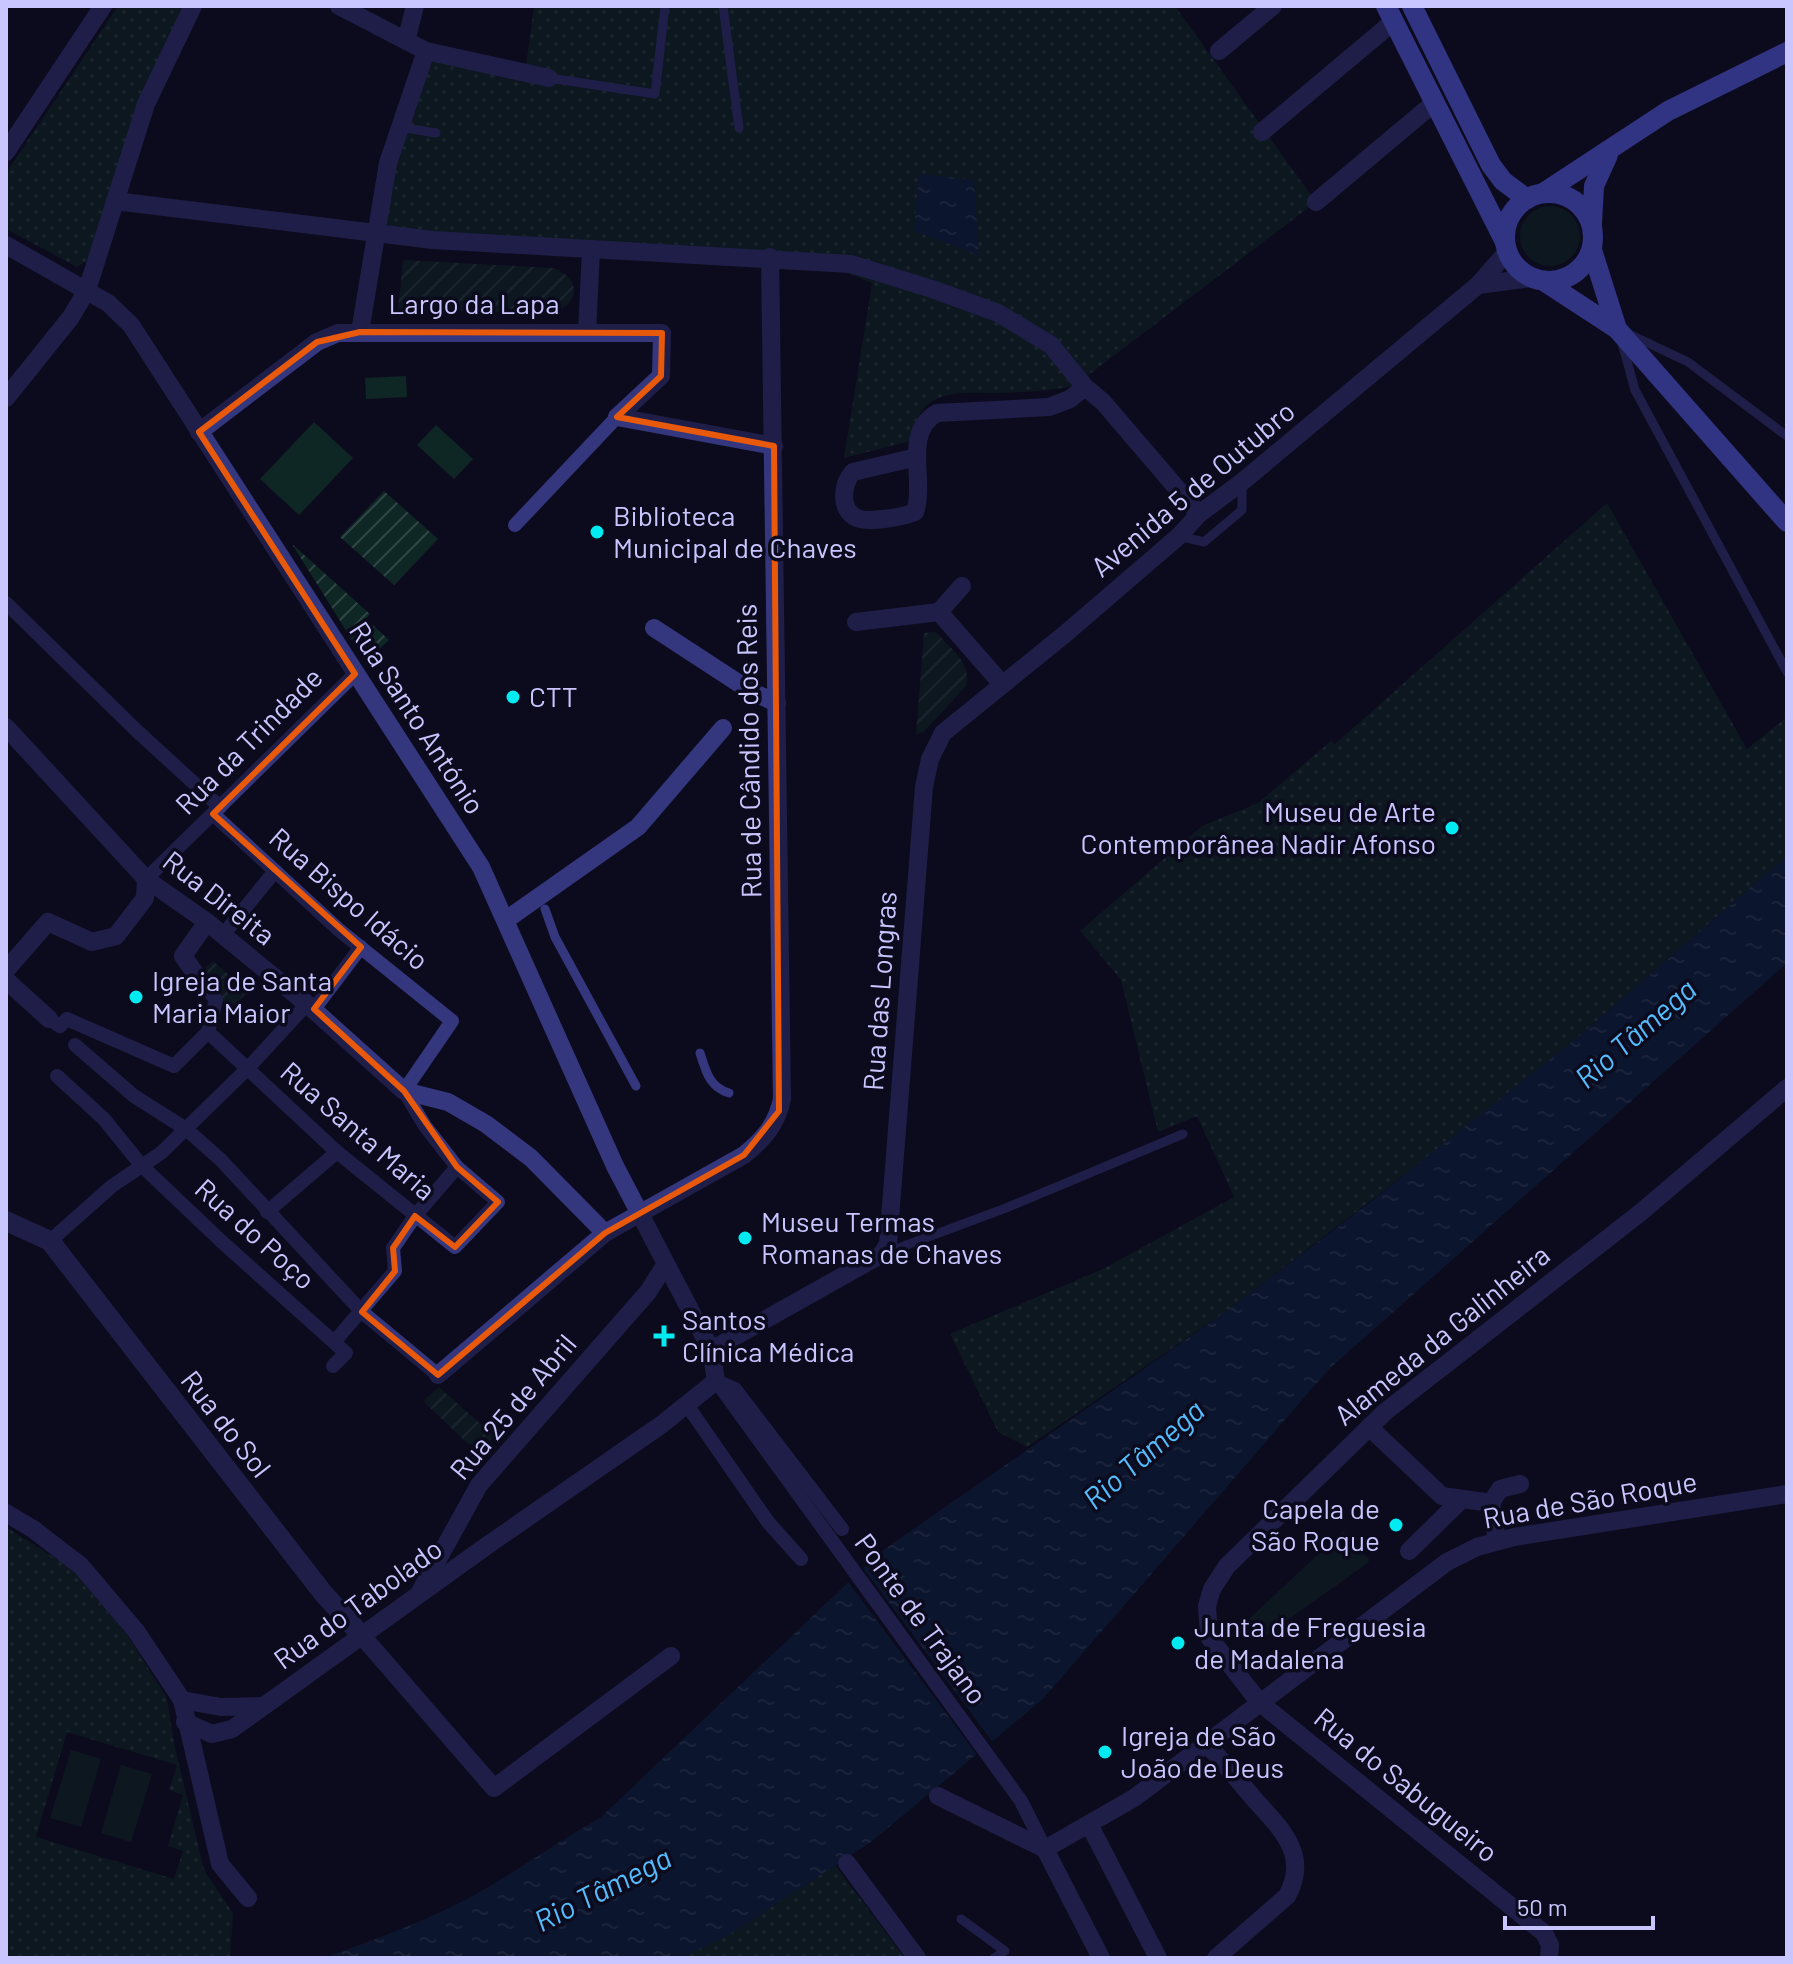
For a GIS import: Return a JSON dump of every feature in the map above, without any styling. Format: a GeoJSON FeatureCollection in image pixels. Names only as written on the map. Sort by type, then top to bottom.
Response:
{"type":"FeatureCollection","features":[{"type":"Feature","properties":{"kind":"main road"},"geometry":{"type":"LineString","coordinates":[[1412,6],[1491,165],[1503,181],[1535,196],[1556,193],[1578,204],[1592,224]]}},
{"type":"Feature","properties":{"kind":"main road"},"geometry":{"type":"LineString","coordinates":[[1389,14],[1521,272],[1617,329],[1787,522]]}},
{"type":"Feature","properties":{"kind":"main road"},"geometry":{"type":"LineString","coordinates":[[1506,247],[1510,217],[1535,196],[1610,151],[1668,111],[1787,52]]}},
{"type":"Feature","properties":{"kind":"main road"},"geometry":{"type":"LineString","coordinates":[[1610,151],[1594,186],[1592,250],[1617,329]]}},
{"type":"Feature","properties":{"kind":"main road"},"geometry":{"type":"LineString","coordinates":[[1538,280],[1560,280],[1574,274],[1585,264],[1592,250]]}},
{"type":"Feature","properties":{"kind":"street"},"geometry":{"type":"LineString","coordinates":[[6,152],[103,6]]}},
{"type":"Feature","properties":{"kind":"street"},"geometry":{"type":"LineString","coordinates":[[6,398],[71,317],[87,290],[146,104],[193,6]]}},
{"type":"Feature","properties":{"kind":"street"},"geometry":{"type":"LineString","coordinates":[[339,6],[426,51],[549,78]]}},
{"type":"Feature","properties":{"kind":"street"},"geometry":{"type":"LineString","coordinates":[[406,41],[415,6]]}},
{"type":"Feature","properties":{"kind":"street"},"geometry":{"type":"LineString","coordinates":[[1219,51],[1273,6]]}},
{"type":"Feature","properties":{"kind":"street"},"geometry":{"type":"LineString","coordinates":[[1262,132],[1389,14]]}},
{"type":"Feature","properties":{"kind":"street"},"geometry":{"type":"LineString","coordinates":[[360,332],[388,163],[426,51]]}},
{"type":"Feature","properties":{"kind":"street"},"geometry":{"type":"LineString","coordinates":[[1316,202],[1434,103]]}},
{"type":"Feature","properties":{"kind":"street","name":"Largo da Lapa"},"geometry":{"type":"LineString","coordinates":[[115,201],[433,240],[851,264],[998,313],[1051,345],[1199,514]]}},
{"type":"Feature","properties":{"kind":"street","name":"Rua Santo António"},"geometry":{"type":"LineString","coordinates":[[6,245],[87,290],[113,307],[131,325],[481,867],[615,1166],[711,1350],[716,1381]]}},
{"type":"Feature","properties":{"kind":"street","name":"Avenida 5 de Outubro"},"geometry":{"type":"LineString","coordinates":[[943,733],[1065,634],[1179,536],[1199,514],[1242,482],[1478,285],[1506,247]]}},
{"type":"Feature","properties":{"kind":"street","name":"Largo da Lapa"},"geometry":{"type":"LineString","coordinates":[[587,333],[591,249]]}},
{"type":"Feature","properties":{"kind":"street","name":"Rua de Cândido dos Reis"},"geometry":{"type":"LineString","coordinates":[[640,1213],[744,1155],[760,1142],[776,1104],[777,703],[770,257]]}},
{"type":"Feature","properties":{"kind":"street"},"geometry":{"type":"LineString","coordinates":[[1478,285],[1538,280]]}},
{"type":"Feature","properties":{"kind":"street","name":"Largo da Lapa"},"geometry":{"type":"LineString","coordinates":[[199,432],[317,342],[338,333],[662,333],[661,376],[617,417]]}},
{"type":"Feature","properties":{"kind":"street"},"geometry":{"type":"LineString","coordinates":[[917,457],[853,472],[845,480],[843,492],[853,516],[860,519],[903,517],[915,512],[920,499],[917,457],[926,419],[937,413],[1049,407],[1070,399],[1085,387]]}},
{"type":"Feature","properties":{"kind":"street"},"geometry":{"type":"LineString","coordinates":[[515,525],[617,417],[774,446]]}},
{"type":"Feature","properties":{"kind":"street"},"geometry":{"type":"LineString","coordinates":[[856,622],[939,612],[962,586]]}},
{"type":"Feature","properties":{"kind":"street","name":"Rua Bispo Idácio"},"geometry":{"type":"LineString","coordinates":[[6,603],[275,871],[452,1021],[404,1091]]}},
{"type":"Feature","properties":{"kind":"street"},"geometry":{"type":"LineString","coordinates":[[939,612],[1002,684]]}},
{"type":"Feature","properties":{"kind":"street"},"geometry":{"type":"LineString","coordinates":[[654,628],[752,692],[777,703]]}},
{"type":"Feature","properties":{"kind":"street","name":"Rua da Trindade"},"geometry":{"type":"LineString","coordinates":[[146,879],[355,674]]}},
{"type":"Feature","properties":{"kind":"street","name":"Rua Direita"},"geometry":{"type":"LineString","coordinates":[[6,727],[146,879],[207,922],[311,1007],[404,1091],[448,1102],[486,1124],[531,1158],[605,1233]]}},
{"type":"Feature","properties":{"kind":"street"},"geometry":{"type":"LineString","coordinates":[[506,920],[638,827],[723,728]]}},
{"type":"Feature","properties":{"kind":"street","name":"Rua das Longras"},"geometry":{"type":"LineString","coordinates":[[882,1254],[890,1234],[924,787],[930,759],[943,733]]}},
{"type":"Feature","properties":{"kind":"street"},"geometry":{"type":"LineString","coordinates":[[223,935],[275,871]]}},
{"type":"Feature","properties":{"kind":"street"},"geometry":{"type":"LineString","coordinates":[[6,970],[48,922],[92,942],[116,936],[145,898],[146,879]]}},
{"type":"Feature","properties":{"kind":"street"},"geometry":{"type":"LineString","coordinates":[[6,980],[60,1026],[67,1019],[174,1066],[208,1032],[216,1000],[183,956],[207,922]]}},
{"type":"Feature","properties":{"kind":"street"},"geometry":{"type":"LineString","coordinates":[[6,1221],[50,1241],[112,1186],[161,1153],[311,1007],[361,947]]}},
{"type":"Feature","properties":{"kind":"street","name":"Rua Santa Maria"},"geometry":{"type":"LineString","coordinates":[[208,1032],[337,1152],[455,1247],[498,1202],[457,1167]]}},
{"type":"Feature","properties":{"kind":"street"},"geometry":{"type":"LineString","coordinates":[[75,1045],[134,1096],[186,1129],[221,1160],[362,1312],[438,1375],[605,1233],[640,1213]]}},
{"type":"Feature","properties":{"kind":"street","name":"Rua do Poço"},"geometry":{"type":"LineString","coordinates":[[57,1076],[104,1119],[141,1165],[221,1241],[335,1341]]}},
{"type":"Feature","properties":{"kind":"street","name":"Alameda da Galinheira"},"geometry":{"type":"LineString","coordinates":[[1259,1702],[1209,1637],[1206,1620],[1212,1589],[1227,1566],[1386,1411],[1640,1213],[1787,1088]]}},
{"type":"Feature","properties":{"kind":"street"},"geometry":{"type":"LineString","coordinates":[[333,1366],[346,1353],[335,1341],[395,1271],[393,1248],[415,1216],[457,1167],[425,1126],[404,1091]]}},
{"type":"Feature","properties":{"kind":"street"},"geometry":{"type":"LineString","coordinates":[[267,1212],[337,1152]]}},
{"type":"Feature","properties":{"kind":"street","name":"Rua do Sol"},"geometry":{"type":"LineString","coordinates":[[50,1241],[323,1593],[363,1637]]}},
{"type":"Feature","properties":{"kind":"street"},"geometry":{"type":"LineString","coordinates":[[711,1350],[882,1254]]}},
{"type":"Feature","properties":{"kind":"street","name":"Rua 25 de Abril"},"geometry":{"type":"LineString","coordinates":[[417,1597],[479,1485],[648,1292],[666,1264]]}},
{"type":"Feature","properties":{"kind":"street"},"geometry":{"type":"LineString","coordinates":[[716,1381],[735,1389],[842,1529]]}},
{"type":"Feature","properties":{"kind":"street","name":"Rua do Tabolado"},"geometry":{"type":"LineString","coordinates":[[185,1722],[212,1734],[232,1729],[687,1405],[716,1381]]}},
{"type":"Feature","properties":{"kind":"street","name":"Ponte de Trajano"},"geometry":{"type":"LineString","coordinates":[[716,1381],[1021,1801],[1045,1849]]}},
{"type":"Feature","properties":{"kind":"street"},"geometry":{"type":"LineString","coordinates":[[687,1405],[768,1522],[801,1559]]}},
{"type":"Feature","properties":{"kind":"street"},"geometry":{"type":"LineString","coordinates":[[1369,1427],[1442,1496],[1491,1503]]}},
{"type":"Feature","properties":{"kind":"street"},"geometry":{"type":"LineString","coordinates":[[1497,1541],[1491,1503],[1500,1489],[1520,1484]]}},
{"type":"Feature","properties":{"kind":"street","name":"Rua de São Roque"},"geometry":{"type":"LineString","coordinates":[[1045,1849],[1134,1798],[1447,1562],[1477,1547],[1497,1541],[1787,1494]]}},
{"type":"Feature","properties":{"kind":"street"},"geometry":{"type":"LineString","coordinates":[[1409,1551],[1462,1499]]}},
{"type":"Feature","properties":{"kind":"street"},"geometry":{"type":"LineString","coordinates":[[6,1513],[33,1529],[81,1566],[136,1631],[182,1700],[220,1864],[248,1898]]}},
{"type":"Feature","properties":{"kind":"street"},"geometry":{"type":"LineString","coordinates":[[456,1526],[463,1542],[473,1547],[485,1547]]}},
{"type":"Feature","properties":{"kind":"street"},"geometry":{"type":"LineString","coordinates":[[363,1637],[494,1788],[671,1656]]}},
{"type":"Feature","properties":{"kind":"street"},"geometry":{"type":"LineString","coordinates":[[182,1700],[221,1707],[263,1706]]}},
{"type":"Feature","properties":{"kind":"street","name":"Rua do Sabugueiro"},"geometry":{"type":"LineString","coordinates":[[1259,1702],[1544,1933],[1550,1952]]}},
{"type":"Feature","properties":{"kind":"street"},"geometry":{"type":"LineString","coordinates":[[1206,1743],[1287,1837],[1296,1869],[1294,1884],[1287,1896],[1216,1958]]}},
{"type":"Feature","properties":{"kind":"street"},"geometry":{"type":"LineString","coordinates":[[938,1796],[1045,1849],[1101,1958]]}},
{"type":"Feature","properties":{"kind":"street"},"geometry":{"type":"LineString","coordinates":[[1089,1824],[1158,1958]]}},
{"type":"Feature","properties":{"kind":"street"},"geometry":{"type":"LineString","coordinates":[[847,1863],[917,1958]]}},
{"type":"Feature","properties":{"kind":"lane"},"geometry":{"type":"LineString","coordinates":[[549,78],[655,94],[665,6]]}},
{"type":"Feature","properties":{"kind":"lane"},"geometry":{"type":"LineString","coordinates":[[723,6],[739,128]]}},
{"type":"Feature","properties":{"kind":"lane"},"geometry":{"type":"LineString","coordinates":[[400,127],[436,133]]}},
{"type":"Feature","properties":{"kind":"lane"},"geometry":{"type":"LineString","coordinates":[[1617,329],[1688,362],[1787,436]]}},
{"type":"Feature","properties":{"kind":"lane"},"geometry":{"type":"LineString","coordinates":[[1617,329],[1635,390],[1787,672]]}},
{"type":"Feature","properties":{"kind":"lane"},"geometry":{"type":"LineString","coordinates":[[1179,536],[1204,542],[1227,525],[1242,510],[1242,482]]}},
{"type":"Feature","properties":{"kind":"lane"},"geometry":{"type":"LineString","coordinates":[[545,909],[555,937],[637,1082]]}},
{"type":"Feature","properties":{"kind":"lane"},"geometry":{"type":"LineString","coordinates":[[700,1053],[709,1081],[715,1088],[729,1093]]}},
{"type":"Feature","properties":{"kind":"lane"},"geometry":{"type":"LineString","coordinates":[[882,1254],[1006,1208],[1183,1134]]}},
{"type":"Feature","properties":{"kind":"lane"},"geometry":{"type":"LineString","coordinates":[[961,1919],[1005,1951],[994,1958]]}},
{"type":"Feature","properties":{"kind":"highlighted area"},"geometry":{"type":"Polygon","coordinates":[[[360,332],[662,333],[661,376],[617,417],[774,446],[779,1111],[744,1155],[605,1233],[438,1375],[362,1312],[395,1271],[393,1248],[415,1216],[455,1247],[498,1202],[457,1167],[404,1091],[314,1009],[361,947],[213,814],[355,674],[199,432],[317,342],[360,332]]]}},
{"type":"Feature","properties":{"kind":"green space"},"geometry":{"type":"Polygon","coordinates":[[[118,6],[187,6],[95,256],[77,267],[6,229],[6,173],[118,6]]]}},
{"type":"Feature","properties":{"kind":"green space"},"geometry":{"type":"Polygon","coordinates":[[[534,6],[1175,6],[1316,202],[1074,386],[941,397],[928,404],[920,414],[911,441],[844,458],[872,283],[806,256],[375,232],[422,60],[525,73],[534,6]]]}},
{"type":"Feature","properties":{"kind":"green space"},"geometry":{"type":"Polygon","coordinates":[[[1550,206],[1562,208],[1571,215],[1578,224],[1578,248],[1571,257],[1562,264],[1550,266],[1538,264],[1529,257],[1522,248],[1520,236],[1522,224],[1529,215],[1538,208],[1550,206]]]}},
{"type":"Feature","properties":{"kind":"green space"},"geometry":{"type":"Polygon","coordinates":[[[403,260],[554,268],[569,278],[574,291],[568,304],[552,313],[398,310],[403,260]]]}},
{"type":"Feature","properties":{"kind":"green space"},"geometry":{"type":"Polygon","coordinates":[[[406,376],[407,397],[366,399],[365,378],[406,376]]]}},
{"type":"Feature","properties":{"kind":"green space"},"geometry":{"type":"Polygon","coordinates":[[[314,422],[353,458],[299,515],[260,479],[314,422]]]}},
{"type":"Feature","properties":{"kind":"green space"},"geometry":{"type":"Polygon","coordinates":[[[436,425],[473,459],[454,479],[417,445],[436,425]]]}},
{"type":"Feature","properties":{"kind":"green space"},"geometry":{"type":"Polygon","coordinates":[[[384,491],[438,539],[394,585],[340,537],[384,491]]]}},
{"type":"Feature","properties":{"kind":"green space"},"geometry":{"type":"Polygon","coordinates":[[[1607,503],[1747,749],[1787,717],[1787,856],[1578,1037],[1227,1311],[1027,1447],[998,1432],[950,1334],[1103,1269],[1234,1197],[1197,1116],[1158,1132],[1121,980],[1080,931],[1202,826],[1258,803],[1331,741],[1335,744],[1607,503]]]}},
{"type":"Feature","properties":{"kind":"green space"},"geometry":{"type":"Polygon","coordinates":[[[292,544],[370,614],[366,619],[389,640],[374,654],[367,656],[357,648],[292,544]]]}},
{"type":"Feature","properties":{"kind":"green space"},"geometry":{"type":"Polygon","coordinates":[[[936,632],[963,663],[966,686],[923,733],[916,734],[924,633],[936,632]]]}},
{"type":"Feature","properties":{"kind":"green space"},"geometry":{"type":"Polygon","coordinates":[[[213,961],[248,992],[229,1009],[200,973],[213,961]]]}},
{"type":"Feature","properties":{"kind":"green space"},"geometry":{"type":"Polygon","coordinates":[[[439,1387],[494,1436],[485,1448],[467,1443],[423,1401],[439,1387]]]}},
{"type":"Feature","properties":{"kind":"green space"},"geometry":{"type":"Polygon","coordinates":[[[6,1527],[71,1568],[128,1636],[167,1698],[174,1743],[204,1870],[233,1913],[230,1958],[6,1958],[6,1527]],[[67,1732],[36,1837],[174,1879],[183,1851],[168,1846],[183,1795],[169,1790],[177,1765],[67,1732]]]}},
{"type":"Feature","properties":{"kind":"green space"},"geometry":{"type":"Polygon","coordinates":[[[1343,1531],[1369,1559],[1368,1563],[1261,1639],[1249,1619],[1343,1531]]]}},
{"type":"Feature","properties":{"kind":"green space"},"geometry":{"type":"Polygon","coordinates":[[[71,1750],[101,1759],[81,1827],[50,1818],[71,1750]]]}},
{"type":"Feature","properties":{"kind":"green space"},"geometry":{"type":"Polygon","coordinates":[[[121,1765],[152,1774],[131,1842],[101,1833],[121,1765]]]}},
{"type":"Feature","properties":{"kind":"green space"},"geometry":{"type":"Polygon","coordinates":[[[835,1865],[905,1958],[680,1958],[730,1934],[835,1865]]]}},
{"type":"Feature","properties":{"kind":"water"},"geometry":{"type":"Polygon","coordinates":[[[919,174],[974,180],[979,255],[914,231],[919,174]]]}},
{"type":"Feature","properties":{"kind":"water","name":"Rio Tâmega"},"geometry":{"type":"Polygon","coordinates":[[[1787,856],[1787,963],[1329,1369],[1043,1699],[871,1842],[730,1934],[681,1958],[324,1958],[459,1903],[600,1818],[879,1553],[1227,1311],[1369,1203],[1578,1037],[1787,856]]]}},
{"type":"Feature","properties":{"kind":"pier"},"geometry":{"type":"Polygon","coordinates":[[[861,1565],[994,1744],[978,1756],[846,1579],[861,1565]]]}},
{"type":"Feature","properties":{"kind":"place","name":"Biblioteca Municipal de Chaves"},"geometry":{"type":"Point","coordinates":[597,532]}},
{"type":"Feature","properties":{"kind":"place","name":"CTT"},"geometry":{"type":"Point","coordinates":[513,697]}},
{"type":"Feature","properties":{"kind":"place","name":"Museu de Arte Contemporânea Nadir Afonso"},"geometry":{"type":"Point","coordinates":[1452,828]}},
{"type":"Feature","properties":{"kind":"place","name":"Igreja de Santa Maria Maior"},"geometry":{"type":"Point","coordinates":[136,997]}},
{"type":"Feature","properties":{"kind":"place","name":"Museu Termas Romanas de Chaves"},"geometry":{"type":"Point","coordinates":[745,1238]}},
{"type":"Feature","properties":{"kind":"place","name":"Santos Clínica Médica"},"geometry":{"type":"Point","coordinates":[664,1336]}},
{"type":"Feature","properties":{"kind":"place","name":"Capela de São Roque"},"geometry":{"type":"Point","coordinates":[1396,1525]}},
{"type":"Feature","properties":{"kind":"place","name":"Junta de Freguesia de Madalena"},"geometry":{"type":"Point","coordinates":[1178,1643]}},
{"type":"Feature","properties":{"kind":"place","name":"Igreja de São João de Deus"},"geometry":{"type":"Point","coordinates":[1105,1752]}}]}
